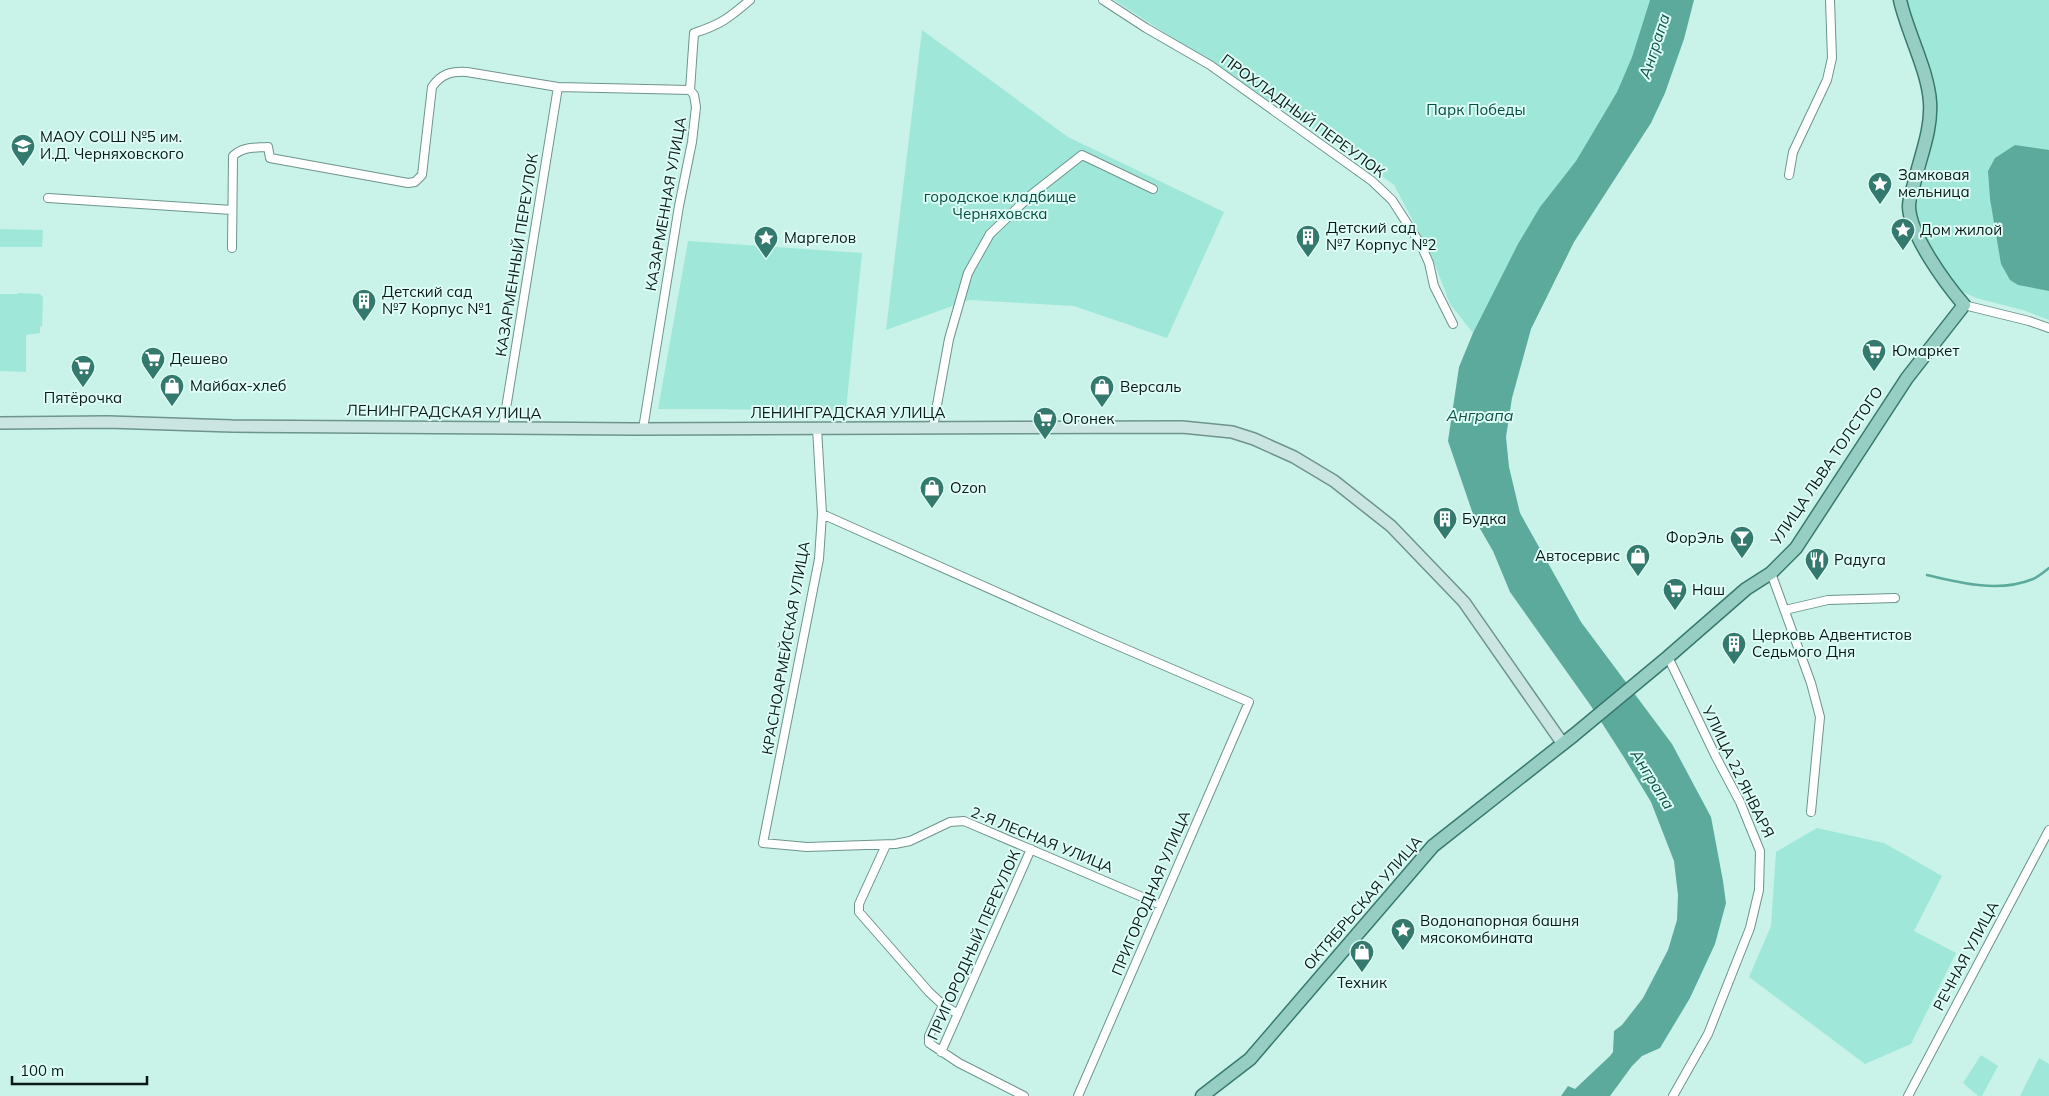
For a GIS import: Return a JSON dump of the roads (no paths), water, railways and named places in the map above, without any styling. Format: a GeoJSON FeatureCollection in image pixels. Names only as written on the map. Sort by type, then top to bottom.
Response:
{"type":"FeatureCollection","features":[{"type":"Feature","properties":{"kind":"main road"},"geometry":{"type":"LineString","coordinates":[[1900,0],[1930,99],[1928,132],[1909,206],[1918,235],[1933,265],[1945,283],[1964,305]]}},
{"type":"Feature","properties":{"kind":"main road","name":"УЛИЦА ЛЬВА ТОЛСТОГО"},"geometry":{"type":"LineString","coordinates":[[1563,744],[1746,589],[1770,574],[1796,548],[1907,378],[1964,305]]}},
{"type":"Feature","properties":{"kind":"main road","name":"ОКТЯБРЬСКАЯ УЛИЦА"},"geometry":{"type":"LineString","coordinates":[[1202,1096],[1250,1058],[1433,846],[1563,744]]}},
{"type":"Feature","properties":{"kind":"street","name":"КАЗАРМЕННАЯ УЛИЦА"},"geometry":{"type":"LineString","coordinates":[[643,429],[679,206],[692,142],[696,107],[694,95],[690,90],[694,33],[727,20],[750,0]]}},
{"type":"Feature","properties":{"kind":"street","name":"ПРОХЛАДНЫЙ ПЕРЕУЛОК"},"geometry":{"type":"LineString","coordinates":[[1103,0],[1146,28],[1210,65],[1372,181],[1392,200],[1421,245],[1430,264],[1434,286],[1453,324]]}},
{"type":"Feature","properties":{"kind":"street"},"geometry":{"type":"LineString","coordinates":[[1789,175],[1793,152],[1827,80],[1832,58],[1830,0]]}},
{"type":"Feature","properties":{"kind":"street"},"geometry":{"type":"LineString","coordinates":[[232,248],[233,156],[238,150],[268,147],[270,158],[416,182],[422,175],[432,87],[445,74],[455,71],[467,72],[558,87],[690,90]]}},
{"type":"Feature","properties":{"kind":"street","name":"КАЗАРМЕННЫЙ ПЕРЕУЛОК"},"geometry":{"type":"LineString","coordinates":[[503,427],[558,87]]}},
{"type":"Feature","properties":{"kind":"street"},"geometry":{"type":"LineString","coordinates":[[933,427],[949,338],[968,272],[990,234],[1031,195],[1082,155],[1153,189]]}},
{"type":"Feature","properties":{"kind":"street"},"geometry":{"type":"LineString","coordinates":[[48,198],[232,210]]}},
{"type":"Feature","properties":{"kind":"street"},"geometry":{"type":"LineString","coordinates":[[1964,305],[2049,328]]}},
{"type":"Feature","properties":{"kind":"street","name":"ЛЕНИНГРАДСКАЯ УЛИЦА"},"geometry":{"type":"LineString","coordinates":[[0,423],[108,422],[232,426],[643,429],[1182,427],[1232,432],[1254,439],[1294,457],[1334,481],[1390,526],[1464,602],[1563,744]]}},
{"type":"Feature","properties":{"kind":"street","name":"КРАСНОАРМЕЙСКАЯ УЛИЦА"},"geometry":{"type":"LineString","coordinates":[[763,843],[819,559],[822,514],[817,428]]}},
{"type":"Feature","properties":{"kind":"street","name":"ПРИГОРОДНАЯ УЛИЦА"},"geometry":{"type":"LineString","coordinates":[[822,514],[1249,702],[1078,1096]]}},
{"type":"Feature","properties":{"kind":"street"},"geometry":{"type":"LineString","coordinates":[[1770,574],[1811,682],[1820,717],[1811,812]]}},
{"type":"Feature","properties":{"kind":"street"},"geometry":{"type":"LineString","coordinates":[[1785,610],[1828,600],[1895,598]]}},
{"type":"Feature","properties":{"kind":"street","name":"УЛИЦА 22 ЯНВАРЯ"},"geometry":{"type":"LineString","coordinates":[[1668,657],[1740,802],[1760,851],[1759,890],[1750,928],[1708,1034],[1673,1096]]}},
{"type":"Feature","properties":{"kind":"street","name":"2-Я ЛЕСНАЯ УЛИЦА"},"geometry":{"type":"LineString","coordinates":[[763,843],[807,847],[886,845],[910,841],[942,825],[959,821],[971,823],[1161,905]]}},
{"type":"Feature","properties":{"kind":"street","name":"РЕЧНАЯ УЛИЦА"},"geometry":{"type":"LineString","coordinates":[[1908,1096],[2049,830]]}},
{"type":"Feature","properties":{"kind":"street"},"geometry":{"type":"LineString","coordinates":[[886,845],[859,904],[859,912],[929,992],[943,1005],[958,1014]]}},
{"type":"Feature","properties":{"kind":"street","name":"ПРИГОРОДНЫЙ ПЕРЕУЛОК"},"geometry":{"type":"LineString","coordinates":[[941,1052],[1031,849]]}},
{"type":"Feature","properties":{"kind":"street"},"geometry":{"type":"LineString","coordinates":[[943,1005],[928,1040],[930,1044],[941,1052],[1024,1096]]}},
{"type":"Feature","properties":{"kind":"water","name":"Анграпа"},"geometry":{"type":"Polygon","coordinates":[[[1650,0],[1694,0],[1684,39],[1665,93],[1651,123],[1574,242],[1531,329],[1512,398],[1506,437],[1509,467],[1520,513],[1581,622],[1672,744],[1711,817],[1726,903],[1715,944],[1690,998],[1660,1048],[1642,1056],[1632,1066],[1610,1096],[1561,1096],[1568,1086],[1575,1089],[1613,1052],[1614,1031],[1622,1025],[1643,998],[1668,950],[1677,920],[1678,895],[1674,861],[1651,802],[1625,759],[1591,706],[1510,592],[1493,551],[1475,520],[1448,441],[1459,367],[1473,333],[1518,244],[1540,207],[1576,161],[1617,92],[1632,57],[1650,0]]]}},
{"type":"Feature","properties":{"kind":"water"},"geometry":{"type":"Polygon","coordinates":[[[2015,145],[2049,150],[2049,291],[2018,285],[2010,280],[2001,264],[1990,199],[1988,171],[1995,158],[2015,145]]]}},
{"type":"Feature","properties":{"kind":"waterway"},"geometry":{"type":"LineString","coordinates":[[1927,575],[1953,581],[1993,586],[2020,583],[2033,579],[2049,568]]}},
{"type":"Feature","properties":{"kind":"place","name":"МАОУ СОШ №5 им. И.Д. Черняховского"},"geometry":{"type":"Point","coordinates":[23,167]}},
{"type":"Feature","properties":{"kind":"place","name":"Замковая мельница"},"geometry":{"type":"Point","coordinates":[1880,205]}},
{"type":"Feature","properties":{"kind":"place","name":"Дом жилой"},"geometry":{"type":"Point","coordinates":[1903,251]}},
{"type":"Feature","properties":{"kind":"place","name":"Детский сад №7 Корпус №2"},"geometry":{"type":"Point","coordinates":[1308,258]}},
{"type":"Feature","properties":{"kind":"place","name":"Маргелов"},"geometry":{"type":"Point","coordinates":[766,259]}},
{"type":"Feature","properties":{"kind":"place","name":"Детский сад №7 Корпус №1"},"geometry":{"type":"Point","coordinates":[364,322]}},
{"type":"Feature","properties":{"kind":"place","name":"Юмаркет"},"geometry":{"type":"Point","coordinates":[1874,372]}},
{"type":"Feature","properties":{"kind":"place","name":"Дешево"},"geometry":{"type":"Point","coordinates":[153,380]}},
{"type":"Feature","properties":{"kind":"place","name":"Пятёрочка"},"geometry":{"type":"Point","coordinates":[83,388]}},
{"type":"Feature","properties":{"kind":"place","name":"Майбах-хлеб"},"geometry":{"type":"Point","coordinates":[172,407]}},
{"type":"Feature","properties":{"kind":"place","name":"Версаль"},"geometry":{"type":"Point","coordinates":[1102,408]}},
{"type":"Feature","properties":{"kind":"place","name":"Огонек"},"geometry":{"type":"Point","coordinates":[1045,440]}},
{"type":"Feature","properties":{"kind":"place","name":"Ozon"},"geometry":{"type":"Point","coordinates":[932,509]}},
{"type":"Feature","properties":{"kind":"place","name":"Будка"},"geometry":{"type":"Point","coordinates":[1445,540]}},
{"type":"Feature","properties":{"kind":"place","name":"ФорЭль"},"geometry":{"type":"Point","coordinates":[1742,559]}},
{"type":"Feature","properties":{"kind":"place","name":"Автосервис"},"geometry":{"type":"Point","coordinates":[1638,577]}},
{"type":"Feature","properties":{"kind":"place","name":"Радуга"},"geometry":{"type":"Point","coordinates":[1817,581]}},
{"type":"Feature","properties":{"kind":"place","name":"Наш"},"geometry":{"type":"Point","coordinates":[1675,611]}},
{"type":"Feature","properties":{"kind":"place","name":"Церковь Адвентистов Седьмого Дня"},"geometry":{"type":"Point","coordinates":[1734,665]}},
{"type":"Feature","properties":{"kind":"place","name":"Водонапорная башня мясокомбината"},"geometry":{"type":"Point","coordinates":[1403,951]}},
{"type":"Feature","properties":{"kind":"place","name":"Техник"},"geometry":{"type":"Point","coordinates":[1362,973]}},
{"type":"Feature","properties":{"kind":"park label","name":"Парк Победы"},"geometry":{"type":"Point","coordinates":[1476,110]}},
{"type":"Feature","properties":{"kind":"park label","name":"городское кладбище Черняховска"},"geometry":{"type":"Point","coordinates":[1000,206]}}]}
